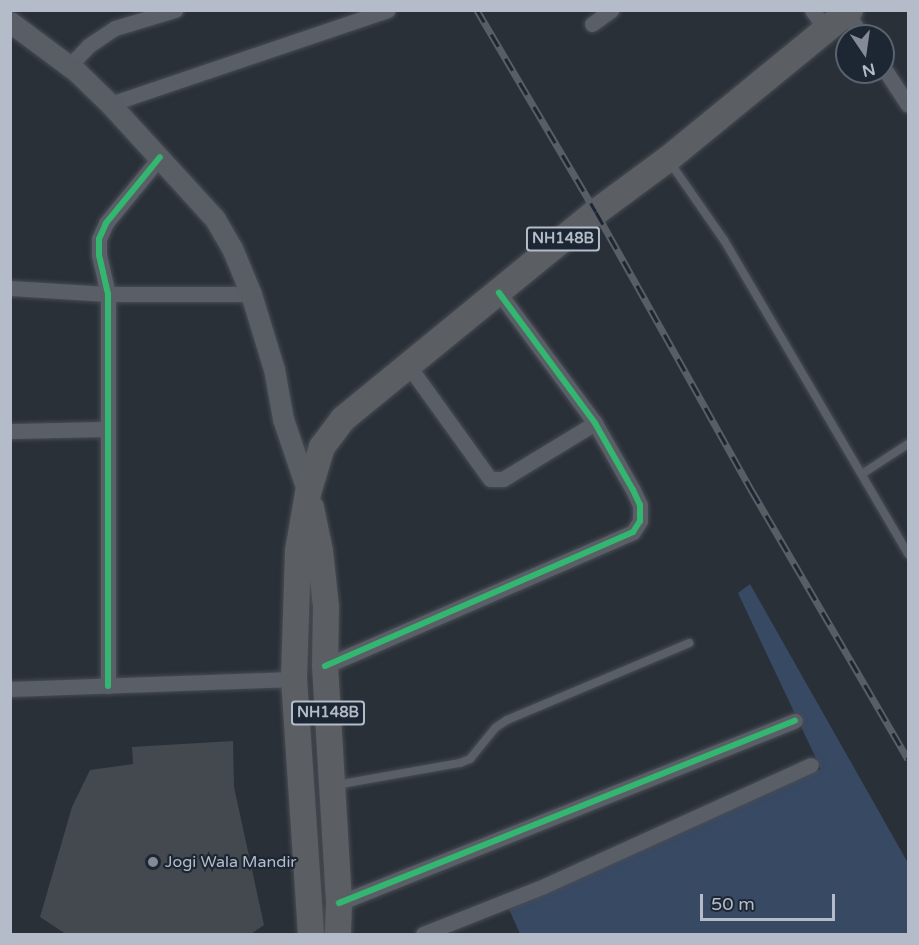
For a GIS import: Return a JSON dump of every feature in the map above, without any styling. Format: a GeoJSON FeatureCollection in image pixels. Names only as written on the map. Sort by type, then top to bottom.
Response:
{"type":"FeatureCollection","features":[{"type":"Feature","properties":{"kind":"highway","name":"NH148B"},"geometry":{"type":"LineString","coordinates":[[311,934],[294,679],[298,551],[308,493],[322,447],[343,418],[596,212],[668,159],[819,20],[848,12]]}},
{"type":"Feature","properties":{"kind":"highway","name":"NH148B"},"geometry":{"type":"LineString","coordinates":[[308,493],[320,551],[326,607],[325,666],[339,903],[338,934]]}},
{"type":"Feature","properties":{"kind":"main road"},"geometry":{"type":"LineString","coordinates":[[10,22],[69,66],[110,104],[215,219],[232,248],[251,294],[274,369],[283,418],[308,493]]}},
{"type":"Feature","properties":{"kind":"street"},"geometry":{"type":"LineString","coordinates":[[69,66],[100,37],[115,28],[175,10]]}},
{"type":"Feature","properties":{"kind":"street"},"geometry":{"type":"LineString","coordinates":[[110,104],[387,10]]}},
{"type":"Feature","properties":{"kind":"street"},"geometry":{"type":"LineString","coordinates":[[592,24],[611,10]]}},
{"type":"Feature","properties":{"kind":"street"},"geometry":{"type":"LineString","coordinates":[[895,84],[909,105]]}},
{"type":"Feature","properties":{"kind":"street"},"geometry":{"type":"LineString","coordinates":[[108,686],[108,294],[99,255],[102,231],[106,223],[160,157]]}},
{"type":"Feature","properties":{"kind":"street"},"geometry":{"type":"LineString","coordinates":[[10,288],[108,294],[251,294]]}},
{"type":"Feature","properties":{"kind":"street"},"geometry":{"type":"LineString","coordinates":[[325,666],[633,532],[640,521],[640,505],[596,423],[499,293]]}},
{"type":"Feature","properties":{"kind":"street"},"geometry":{"type":"LineString","coordinates":[[408,365],[490,479],[503,478],[596,423]]}},
{"type":"Feature","properties":{"kind":"street"},"geometry":{"type":"LineString","coordinates":[[10,431],[108,429]]}},
{"type":"Feature","properties":{"kind":"street"},"geometry":{"type":"LineString","coordinates":[[10,689],[294,679]]}},
{"type":"Feature","properties":{"kind":"street"},"geometry":{"type":"LineString","coordinates":[[339,903],[795,721]]}},
{"type":"Feature","properties":{"kind":"street"},"geometry":{"type":"LineString","coordinates":[[423,934],[544,886],[811,765]]}},
{"type":"Feature","properties":{"kind":"lane"},"geometry":{"type":"LineString","coordinates":[[668,159],[724,240],[909,554]]}},
{"type":"Feature","properties":{"kind":"lane"},"geometry":{"type":"LineString","coordinates":[[862,474],[909,444]]}},
{"type":"Feature","properties":{"kind":"lane"},"geometry":{"type":"LineString","coordinates":[[332,786],[460,763],[470,759],[495,728],[507,720],[689,642]]}},
{"type":"Feature","properties":{"kind":"water"},"geometry":{"type":"Polygon","coordinates":[[[750,584],[908,863],[908,934],[520,934],[509,909],[821,769],[738,593],[750,584]]]}},
{"type":"Feature","properties":{"kind":"building","name":"Jogi Wala Mandir"},"geometry":{"type":"Polygon","coordinates":[[[233,741],[234,787],[264,925],[251,934],[66,934],[40,917],[72,807],[90,770],[133,764],[132,747],[233,741]]]}},
{"type":"Feature","properties":{"kind":"railway"},"geometry":{"type":"LineString","coordinates":[[477,10],[596,212],[752,491],[908,759]]}},
{"type":"Feature","properties":{"kind":"cycle path"},"geometry":{"type":"LineString","coordinates":[[108,686],[108,294],[99,255],[99,239],[106,223],[160,157]]}},
{"type":"Feature","properties":{"kind":"cycle path"},"geometry":{"type":"LineString","coordinates":[[325,666],[633,532],[640,521],[640,505],[595,423],[499,293]]}},
{"type":"Feature","properties":{"kind":"cycle path"},"geometry":{"type":"LineString","coordinates":[[339,903],[795,721]]}},
{"type":"Feature","properties":{"kind":"place","name":"Jogi Wala Mandir"},"geometry":{"type":"Point","coordinates":[153,862]}}]}
